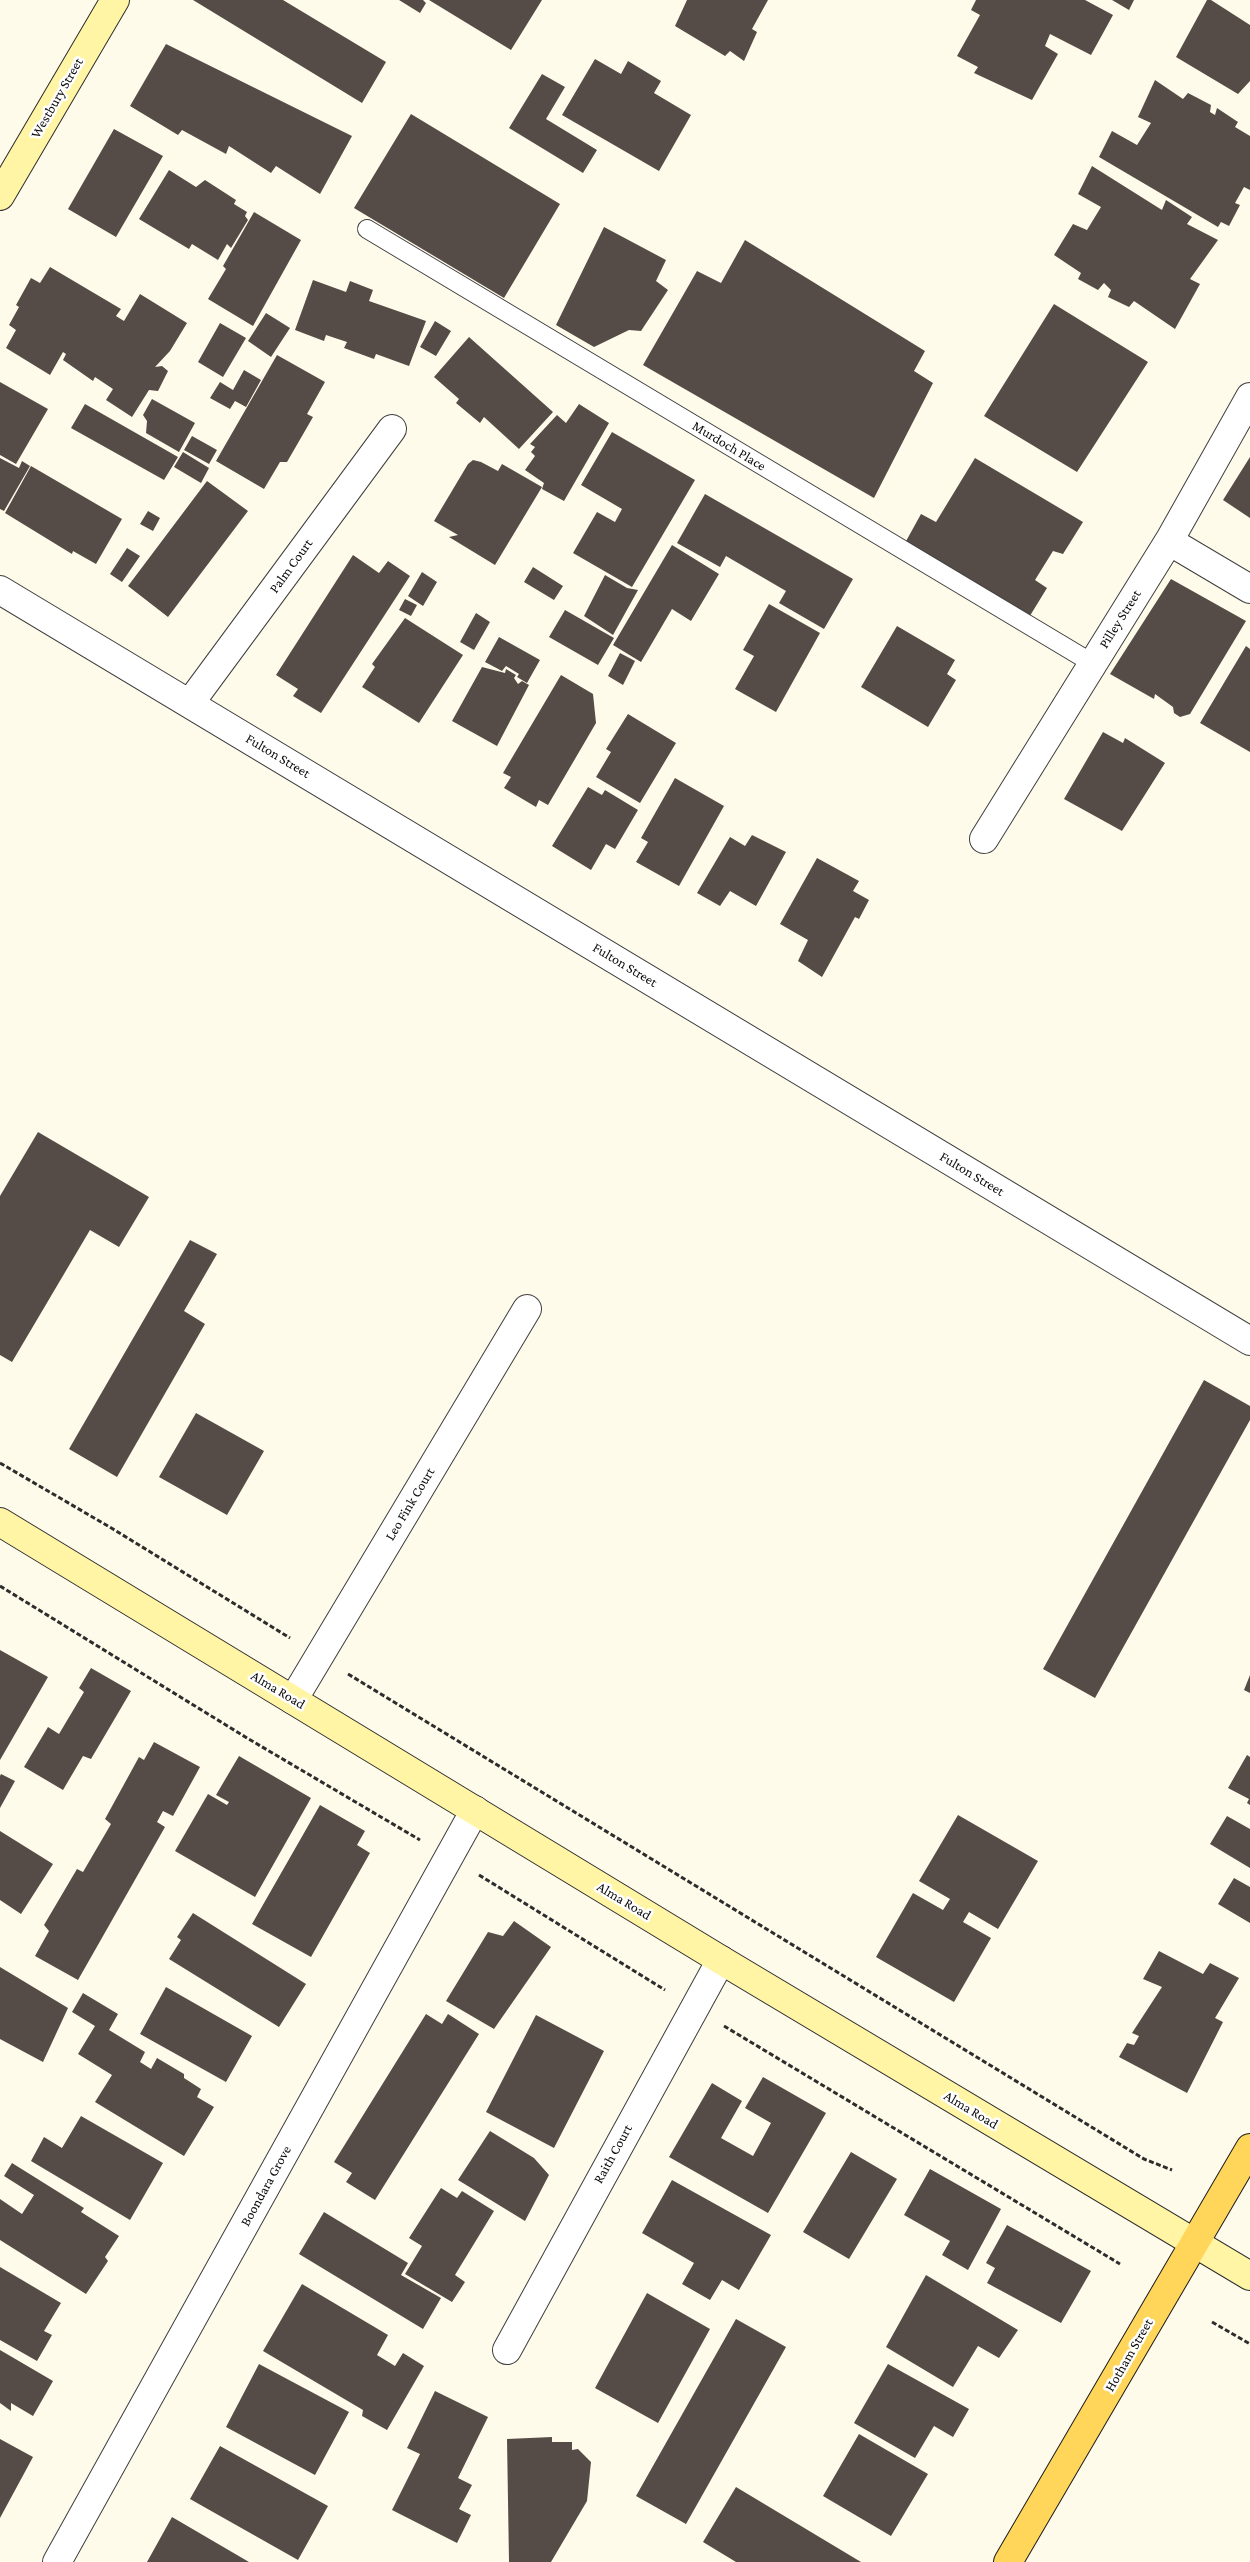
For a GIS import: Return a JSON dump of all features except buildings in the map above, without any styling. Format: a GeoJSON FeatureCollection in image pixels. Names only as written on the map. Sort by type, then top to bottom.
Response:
{"type":"FeatureCollection","features":[{"type":"Feature","properties":{"kind":"main road","name":"Hotham Street"},"geometry":{"type":"LineString","coordinates":[[1008,2562],[1250,2148]]}},
{"type":"Feature","properties":{"kind":"street","name":"Westbury Street"},"geometry":{"type":"LineString","coordinates":[[0,196],[115,0]]}},
{"type":"Feature","properties":{"kind":"street","name":"Pilley Street"},"geometry":{"type":"LineString","coordinates":[[984,839],[1169,541],[1250,397]]}},
{"type":"Feature","properties":{"kind":"street","name":"Palm Court"},"geometry":{"type":"LineString","coordinates":[[190,703],[392,429]]}},
{"type":"Feature","properties":{"kind":"street"},"geometry":{"type":"LineString","coordinates":[[1169,541],[1250,589]]}},
{"type":"Feature","properties":{"kind":"street","name":"Fulton Street"},"geometry":{"type":"LineString","coordinates":[[0,590],[1250,1342]]}},
{"type":"Feature","properties":{"kind":"street","name":"Leo Fink Court"},"geometry":{"type":"LineString","coordinates":[[293,1700],[527,1309]]}},
{"type":"Feature","properties":{"kind":"street","name":"Alma Road"},"geometry":{"type":"LineString","coordinates":[[1,1525],[721,1960],[1250,2276]]}},
{"type":"Feature","properties":{"kind":"street","name":"Boondara Grove"},"geometry":{"type":"LineString","coordinates":[[58,2562],[475,1810]]}},
{"type":"Feature","properties":{"kind":"street","name":"Raith Court"},"geometry":{"type":"LineString","coordinates":[[507,2350],[721,1960]]}},
{"type":"Feature","properties":{"kind":"lane","name":"Murdoch Place"},"geometry":{"type":"LineString","coordinates":[[367,229],[1092,663]]}},
{"type":"Feature","properties":{"kind":"path"},"geometry":{"type":"LineString","coordinates":[[0,1463],[114,1529],[1144,2159],[1172,2170]]}},
{"type":"Feature","properties":{"kind":"path"},"geometry":{"type":"LineString","coordinates":[[0,1586],[247,1738],[449,1857],[693,2008],[1120,2264]]}},
{"type":"Feature","properties":{"kind":"path"},"geometry":{"type":"LineString","coordinates":[[1212,2322],[1250,2344]]}}]}
